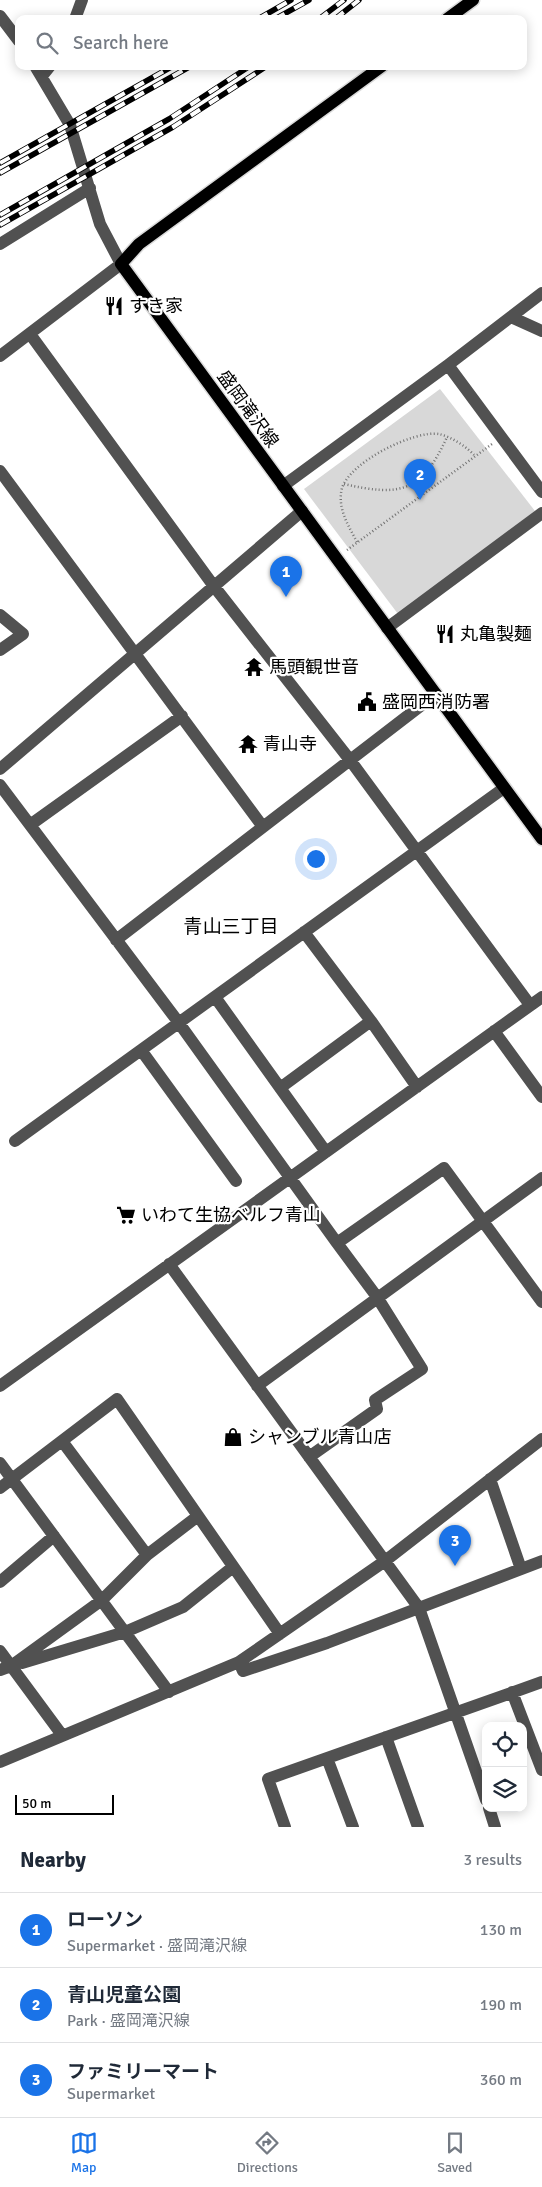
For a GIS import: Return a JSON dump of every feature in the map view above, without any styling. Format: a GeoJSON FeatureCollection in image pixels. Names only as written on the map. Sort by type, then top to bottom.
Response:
{"type":"FeatureCollection","features":[{"type":"Feature","properties":{"kind":"main road"},"geometry":{"type":"LineString","coordinates":[[452,15],[473,0]]}},
{"type":"Feature","properties":{"kind":"main road"},"geometry":{"type":"LineString","coordinates":[[121,264],[139,244],[377,70]]}},
{"type":"Feature","properties":{"kind":"main road","name":"盛岡滝沢線"},"geometry":{"type":"LineString","coordinates":[[121,264],[542,838]]}},
{"type":"Feature","properties":{"kind":"street"},"geometry":{"type":"LineString","coordinates":[[76,15],[82,0]]}},
{"type":"Feature","properties":{"kind":"street"},"geometry":{"type":"LineString","coordinates":[[0,16],[15,36]]}},
{"type":"Feature","properties":{"kind":"street"},"geometry":{"type":"LineString","coordinates":[[0,356],[121,264],[100,224],[70,125],[42,70]]}},
{"type":"Feature","properties":{"kind":"street"},"geometry":{"type":"LineString","coordinates":[[0,244],[90,188]]}},
{"type":"Feature","properties":{"kind":"street"},"geometry":{"type":"LineString","coordinates":[[283,486],[448,366],[542,293]]}},
{"type":"Feature","properties":{"kind":"street"},"geometry":{"type":"LineString","coordinates":[[511,317],[542,331]]}},
{"type":"Feature","properties":{"kind":"street"},"geometry":{"type":"LineString","coordinates":[[30,334],[214,585],[350,760],[530,1005]]}},
{"type":"Feature","properties":{"kind":"street"},"geometry":{"type":"LineString","coordinates":[[448,366],[542,492]]}},
{"type":"Feature","properties":{"kind":"street"},"geometry":{"type":"LineString","coordinates":[[0,471],[136,652],[263,827]]}},
{"type":"Feature","properties":{"kind":"street"},"geometry":{"type":"LineString","coordinates":[[0,769],[302,511]]}},
{"type":"Feature","properties":{"kind":"street"},"geometry":{"type":"LineString","coordinates":[[387,628],[542,513]]}},
{"type":"Feature","properties":{"kind":"street"},"geometry":{"type":"LineString","coordinates":[[0,614],[22,634],[0,650]]}},
{"type":"Feature","properties":{"kind":"street"},"geometry":{"type":"LineString","coordinates":[[116,940],[436,694]]}},
{"type":"Feature","properties":{"kind":"street"},"geometry":{"type":"LineString","coordinates":[[30,825],[182,716]]}},
{"type":"Feature","properties":{"kind":"street"},"geometry":{"type":"LineString","coordinates":[[0,786],[179,1023],[291,1177],[377,1297],[422,1369],[375,1400],[377,1409],[309,1456]]}},
{"type":"Feature","properties":{"kind":"street"},"geometry":{"type":"LineString","coordinates":[[15,1141],[504,788]]}},
{"type":"Feature","properties":{"kind":"street"},"geometry":{"type":"LineString","coordinates":[[304,932],[371,1021],[417,1087]]}},
{"type":"Feature","properties":{"kind":"street"},"geometry":{"type":"LineString","coordinates":[[215,997],[326,1152]]}},
{"type":"Feature","properties":{"kind":"street"},"geometry":{"type":"LineString","coordinates":[[0,1386],[542,997]]}},
{"type":"Feature","properties":{"kind":"street"},"geometry":{"type":"LineString","coordinates":[[280,1088],[371,1021]]}},
{"type":"Feature","properties":{"kind":"street"},"geometry":{"type":"LineString","coordinates":[[494,1031],[542,1097]]}},
{"type":"Feature","properties":{"kind":"street"},"geometry":{"type":"LineString","coordinates":[[140,1050],[236,1181]]}},
{"type":"Feature","properties":{"kind":"street"},"geometry":{"type":"LineString","coordinates":[[338,1242],[444,1168],[542,1302]]}},
{"type":"Feature","properties":{"kind":"street"},"geometry":{"type":"LineString","coordinates":[[257,1386],[542,1178]]}},
{"type":"Feature","properties":{"kind":"street"},"geometry":{"type":"LineString","coordinates":[[169,1264],[419,1608],[482,1788]]}},
{"type":"Feature","properties":{"kind":"street"},"geometry":{"type":"LineString","coordinates":[[0,1488],[117,1399],[280,1634]]}},
{"type":"Feature","properties":{"kind":"street"},"geometry":{"type":"LineString","coordinates":[[0,1762],[239,1662],[385,1561],[542,1439]]}},
{"type":"Feature","properties":{"kind":"street"},"geometry":{"type":"LineString","coordinates":[[62,1441],[146,1555]]}},
{"type":"Feature","properties":{"kind":"street"},"geometry":{"type":"LineString","coordinates":[[0,1463],[169,1692]]}},
{"type":"Feature","properties":{"kind":"street"},"geometry":{"type":"LineString","coordinates":[[490,1479],[521,1569]]}},
{"type":"Feature","properties":{"kind":"street"},"geometry":{"type":"LineString","coordinates":[[6,1668],[102,1600],[146,1555],[198,1516]]}},
{"type":"Feature","properties":{"kind":"street"},"geometry":{"type":"LineString","coordinates":[[0,1582],[54,1536]]}},
{"type":"Feature","properties":{"kind":"street"},"geometry":{"type":"LineString","coordinates":[[239,1662],[243,1670],[327,1643],[542,1561]]}},
{"type":"Feature","properties":{"kind":"street"},"geometry":{"type":"LineString","coordinates":[[6,1668],[125,1632],[183,1607],[233,1567]]}},
{"type":"Feature","properties":{"kind":"street"},"geometry":{"type":"LineString","coordinates":[[0,1651],[6,1668],[62,1735]]}},
{"type":"Feature","properties":{"kind":"street"},"geometry":{"type":"LineString","coordinates":[[284,1827],[268,1779],[542,1682]]}},
{"type":"Feature","properties":{"kind":"street"},"geometry":{"type":"LineString","coordinates":[[512,1692],[542,1770]]}},
{"type":"Feature","properties":{"kind":"street"},"geometry":{"type":"LineString","coordinates":[[386,1737],[418,1827]]}},
{"type":"Feature","properties":{"kind":"street"},"geometry":{"type":"LineString","coordinates":[[327,1758],[352,1827]]}},
{"type":"Feature","properties":{"kind":"street"},"geometry":{"type":"LineString","coordinates":[[490,1812],[495,1827]]}},
{"type":"Feature","properties":{"kind":"path"},"geometry":{"type":"LineString","coordinates":[[358,542],[343,514],[341,502],[344,484],[351,473],[360,465],[407,440],[429,434],[447,437],[468,449],[475,456]]}},
{"type":"Feature","properties":{"kind":"path"},"geometry":{"type":"LineString","coordinates":[[344,484],[386,490],[407,487],[429,470],[447,437]]}},
{"type":"Feature","properties":{"kind":"path"},"geometry":{"type":"LineString","coordinates":[[347,550],[501,437]]}},
{"type":"Feature","properties":{"kind":"shaded area"},"geometry":{"type":"Polygon","coordinates":[[[440,389],[535,511],[398,614],[304,489],[440,389]]]}},
{"type":"Feature","properties":{"kind":"railway"},"geometry":{"type":"LineString","coordinates":[[265,15],[291,0]]}},
{"type":"Feature","properties":{"kind":"railway"},"geometry":{"type":"LineString","coordinates":[[282,15],[309,0]]}},
{"type":"Feature","properties":{"kind":"railway"},"geometry":{"type":"LineString","coordinates":[[324,15],[344,0]]}},
{"type":"Feature","properties":{"kind":"railway"},"geometry":{"type":"LineString","coordinates":[[340,15],[359,0]]}},
{"type":"Feature","properties":{"kind":"railway"},"geometry":{"type":"LineString","coordinates":[[0,163],[166,70]]}},
{"type":"Feature","properties":{"kind":"railway"},"geometry":{"type":"LineString","coordinates":[[0,173],[184,70]]}},
{"type":"Feature","properties":{"kind":"railway"},"geometry":{"type":"LineString","coordinates":[[0,215],[169,119],[244,70]]}},
{"type":"Feature","properties":{"kind":"railway"},"geometry":{"type":"LineString","coordinates":[[0,225],[173,127],[261,70]]}},
{"type":"Feature","properties":{"kind":"place","name":"すき家"},"geometry":{"type":"Point","coordinates":[114,306]}},
{"type":"Feature","properties":{"kind":"place","name":"青山児童公園"},"geometry":{"type":"Point","coordinates":[420,500]}},
{"type":"Feature","properties":{"kind":"place","name":"ローソン"},"geometry":{"type":"Point","coordinates":[286,597]}},
{"type":"Feature","properties":{"kind":"place","name":"丸亀製麺"},"geometry":{"type":"Point","coordinates":[445,634]}},
{"type":"Feature","properties":{"kind":"place","name":"馬頭観世音"},"geometry":{"type":"Point","coordinates":[254,667]}},
{"type":"Feature","properties":{"kind":"place","name":"盛岡西消防署"},"geometry":{"type":"Point","coordinates":[367,702]}},
{"type":"Feature","properties":{"kind":"place","name":"青山寺"},"geometry":{"type":"Point","coordinates":[248,744]}},
{"type":"Feature","properties":{"kind":"place","name":"いわて生協ベルフ青山"},"geometry":{"type":"Point","coordinates":[126,1215]}},
{"type":"Feature","properties":{"kind":"place","name":"シャンブル青山店"},"geometry":{"type":"Point","coordinates":[233,1437]}},
{"type":"Feature","properties":{"kind":"place","name":"ファミリーマート"},"geometry":{"type":"Point","coordinates":[455,1566]}},
{"type":"Feature","properties":{"kind":"district","name":"青山三丁目"},"geometry":{"type":"Point","coordinates":[231,926]}}]}
